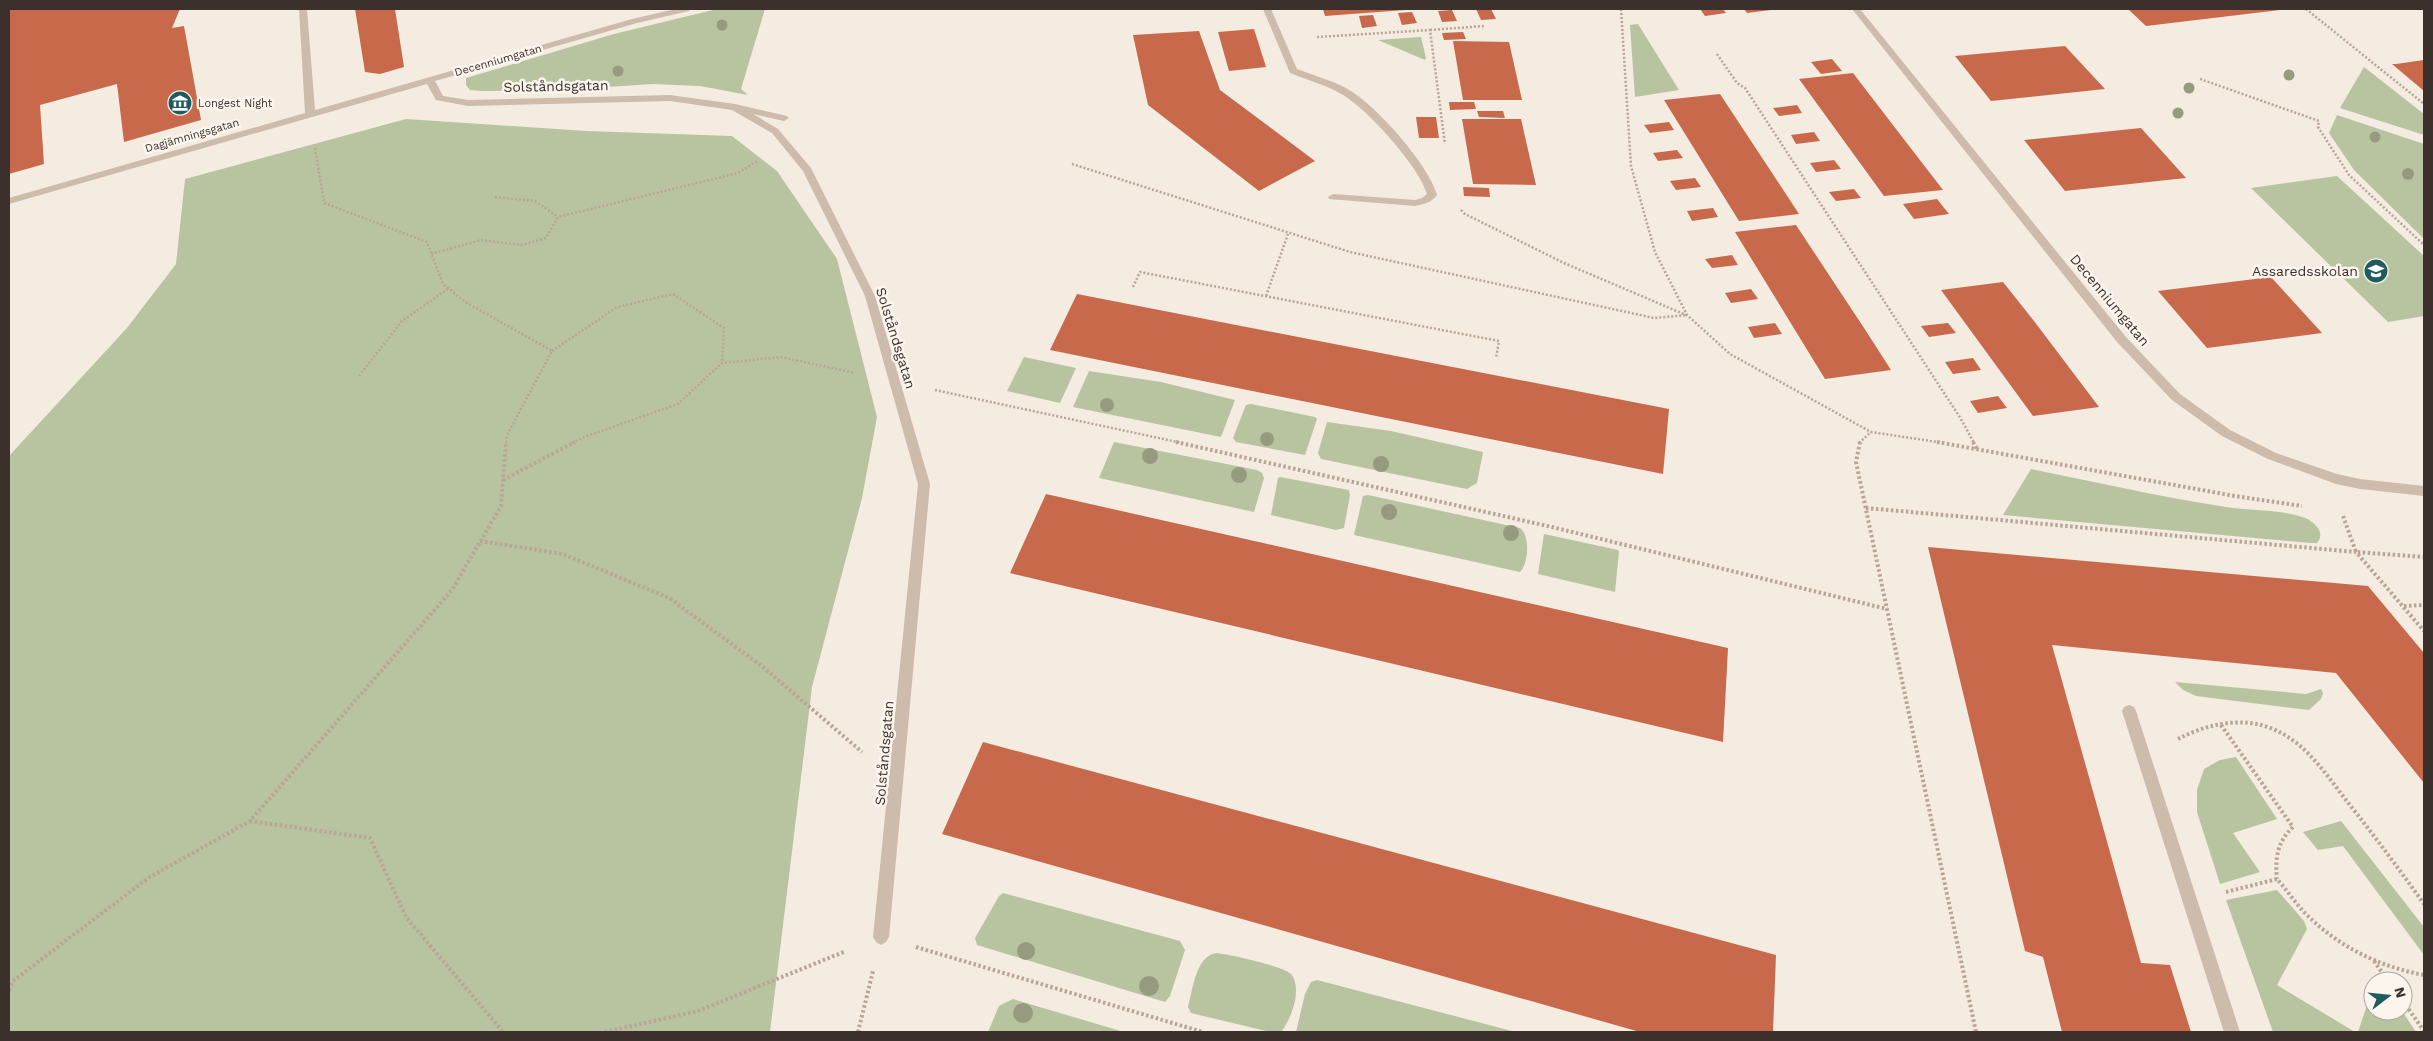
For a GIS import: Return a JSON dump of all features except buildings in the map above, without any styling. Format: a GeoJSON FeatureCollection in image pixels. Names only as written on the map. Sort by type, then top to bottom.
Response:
{"type":"FeatureCollection","features":[{"type":"Feature","properties":{"kind":"street"},"geometry":{"type":"LineString","coordinates":[[303,9],[310,113]]}},
{"type":"Feature","properties":{"kind":"street","name":"Decenniumgatan"},"geometry":{"type":"LineString","coordinates":[[310,113],[635,20],[686,9]]}},
{"type":"Feature","properties":{"kind":"street"},"geometry":{"type":"LineString","coordinates":[[1267,9],[1293,71],[1348,94],[1393,136],[1424,173],[1433,189],[1432,195],[1425,200],[1415,203],[1333,197]]}},
{"type":"Feature","properties":{"kind":"street","name":"Decenniumgatan"},"geometry":{"type":"LineString","coordinates":[[1856,9],[2121,339],[2176,398],[2207,422],[2248,446],[2336,479],[2360,484],[2424,491]]}},
{"type":"Feature","properties":{"kind":"street","name":"Solståndsgatan"},"geometry":{"type":"LineString","coordinates":[[430,80],[439,98],[468,103],[670,98],[735,107],[775,132],[807,170],[870,296],[924,484],[881,937]]}},
{"type":"Feature","properties":{"kind":"street"},"geometry":{"type":"LineString","coordinates":[[735,107],[784,118]]}},
{"type":"Feature","properties":{"kind":"street","name":"Dagjämningsgatan"},"geometry":{"type":"LineString","coordinates":[[9,201],[310,113]]}},
{"type":"Feature","properties":{"kind":"street"},"geometry":{"type":"LineString","coordinates":[[2128,710],[2232,1032]]}},
{"type":"Feature","properties":{"kind":"path"},"geometry":{"type":"LineString","coordinates":[[1621,9],[1630,166],[1655,252],[1687,315]]}},
{"type":"Feature","properties":{"kind":"path"},"geometry":{"type":"LineString","coordinates":[[2306,9],[2424,104]]}},
{"type":"Feature","properties":{"kind":"path"},"geometry":{"type":"LineString","coordinates":[[1280,40],[1336,34],[1484,26]]}},
{"type":"Feature","properties":{"kind":"path"},"geometry":{"type":"LineString","coordinates":[[1430,30],[1446,146]]}},
{"type":"Feature","properties":{"kind":"path"},"geometry":{"type":"LineString","coordinates":[[1717,54],[1737,83],[1745,88],[1851,253],[1962,418],[1978,449]]}},
{"type":"Feature","properties":{"kind":"path"},"geometry":{"type":"LineString","coordinates":[[2200,79],[2320,121],[2318,127],[2349,175],[2424,245]]}},
{"type":"Feature","properties":{"kind":"path"},"geometry":{"type":"LineString","coordinates":[[310,113],[324,203],[426,242],[443,284],[466,303],[552,351]]}},
{"type":"Feature","properties":{"kind":"path"},"geometry":{"type":"LineString","coordinates":[[431,254],[481,240],[522,245],[546,238],[558,217],[738,174],[785,143]]}},
{"type":"Feature","properties":{"kind":"path"},"geometry":{"type":"LineString","coordinates":[[1072,164],[1288,234],[1350,252],[1654,318],[1687,315]]}},
{"type":"Feature","properties":{"kind":"path"},"geometry":{"type":"LineString","coordinates":[[495,197],[535,201],[558,217]]}},
{"type":"Feature","properties":{"kind":"path"},"geometry":{"type":"LineString","coordinates":[[1459,208],[1465,214],[1538,250],[1687,315],[1730,354],[1871,432],[2303,506]]}},
{"type":"Feature","properties":{"kind":"path"},"geometry":{"type":"LineString","coordinates":[[1266,296],[1288,234]]}},
{"type":"Feature","properties":{"kind":"path"},"geometry":{"type":"LineString","coordinates":[[1851,253],[1855,252]]}},
{"type":"Feature","properties":{"kind":"path"},"geometry":{"type":"LineString","coordinates":[[1133,287],[1140,272],[1499,341],[1496,358]]}},
{"type":"Feature","properties":{"kind":"path"},"geometry":{"type":"LineString","coordinates":[[359,376],[402,321],[448,288]]}},
{"type":"Feature","properties":{"kind":"path"},"geometry":{"type":"LineString","coordinates":[[9,990],[13,981],[148,878],[250,821],[379,676],[452,590],[501,506],[507,435],[552,351],[617,307],[673,294],[724,328],[722,363]]}},
{"type":"Feature","properties":{"kind":"path"},"geometry":{"type":"LineString","coordinates":[[503,480],[584,437],[678,404],[722,363],[781,357],[992,401],[1564,528],[1720,565],[1887,609]]}},
{"type":"Feature","properties":{"kind":"path"},"geometry":{"type":"LineString","coordinates":[[1871,432],[1859,443],[1856,462],[1976,1032]]}},
{"type":"Feature","properties":{"kind":"path"},"geometry":{"type":"LineString","coordinates":[[2336,479],[2341,512],[2356,552],[2424,631]]}},
{"type":"Feature","properties":{"kind":"path"},"geometry":{"type":"LineString","coordinates":[[1866,508],[2424,557]]}},
{"type":"Feature","properties":{"kind":"path"},"geometry":{"type":"LineString","coordinates":[[480,541],[564,554],[669,598],[763,667],[896,781]]}},
{"type":"Feature","properties":{"kind":"path"},"geometry":{"type":"LineString","coordinates":[[2403,606],[2424,606]]}},
{"type":"Feature","properties":{"kind":"path"},"geometry":{"type":"LineString","coordinates":[[2146,764],[2185,734],[2221,725],[2238,723],[2265,726],[2280,732],[2296,742],[2337,789],[2424,904]]}},
{"type":"Feature","properties":{"kind":"path"},"geometry":{"type":"LineString","coordinates":[[2221,725],[2293,827],[2280,839],[2276,850],[2277,879],[2308,916],[2320,927],[2373,960],[2404,972],[2424,975]]}},
{"type":"Feature","properties":{"kind":"path"},"geometry":{"type":"LineString","coordinates":[[250,821],[370,838],[406,916],[503,1032]]}},
{"type":"Feature","properties":{"kind":"path"},"geometry":{"type":"LineString","coordinates":[[2189,901],[2277,879]]}},
{"type":"Feature","properties":{"kind":"path"},"geometry":{"type":"LineString","coordinates":[[858,1032],[881,937]]}},
{"type":"Feature","properties":{"kind":"path"},"geometry":{"type":"LineString","coordinates":[[605,1032],[698,1011],[881,937],[1202,1032]]}},
{"type":"Feature","properties":{"kind":"path"},"geometry":{"type":"LineString","coordinates":[[2373,960],[2381,971]]}},
{"type":"Feature","properties":{"kind":"path"},"geometry":{"type":"LineString","coordinates":[[2413,1015],[2424,1030]]}},
{"type":"Feature","properties":{"kind":"green space"},"geometry":{"type":"Polygon","coordinates":[[[717,9],[765,9],[741,89],[748,95],[700,86],[653,84],[560,90],[483,91],[470,90],[466,85],[466,78],[614,34],[717,9]]]}},
{"type":"Feature","properties":{"kind":"green space"},"geometry":{"type":"Polygon","coordinates":[[[1638,24],[1679,90],[1635,97],[1630,25],[1638,24]]]}},
{"type":"Feature","properties":{"kind":"green space"},"geometry":{"type":"Polygon","coordinates":[[[1421,37],[1425,60],[1378,40],[1421,37]]]}},
{"type":"Feature","properties":{"kind":"green space"},"geometry":{"type":"Polygon","coordinates":[[[2364,67],[2424,114],[2424,135],[2340,108],[2364,67]]]}},
{"type":"Feature","properties":{"kind":"green space"},"geometry":{"type":"Polygon","coordinates":[[[2337,115],[2424,144],[2424,239],[2354,170],[2329,133],[2337,115]]]}},
{"type":"Feature","properties":{"kind":"green space"},"geometry":{"type":"Polygon","coordinates":[[[406,119],[586,131],[732,136],[777,171],[837,259],[877,417],[862,498],[812,687],[770,1032],[9,1032],[9,456],[127,328],[176,264],[185,179],[406,119]]]}},
{"type":"Feature","properties":{"kind":"green space"},"geometry":{"type":"Polygon","coordinates":[[[2337,176],[2424,256],[2424,316],[2388,322],[2251,188],[2337,176]]]}},
{"type":"Feature","properties":{"kind":"green space"},"geometry":{"type":"Polygon","coordinates":[[[1024,357],[1076,368],[1060,403],[1007,391],[1024,357]]]}},
{"type":"Feature","properties":{"kind":"green space"},"geometry":{"type":"Polygon","coordinates":[[[1089,371],[1161,382],[1235,400],[1221,437],[1073,407],[1089,371]]]}},
{"type":"Feature","properties":{"kind":"green space"},"geometry":{"type":"Polygon","coordinates":[[[1251,404],[1315,417],[1317,419],[1305,455],[1236,442],[1233,438],[1246,405],[1251,404]]]}},
{"type":"Feature","properties":{"kind":"green space"},"geometry":{"type":"Polygon","coordinates":[[[1327,422],[1391,431],[1483,452],[1477,483],[1467,489],[1321,459],[1318,453],[1327,422]]]}},
{"type":"Feature","properties":{"kind":"green space"},"geometry":{"type":"Polygon","coordinates":[[[1114,442],[1257,470],[1262,473],[1264,478],[1254,512],[1099,478],[1114,442]]]}},
{"type":"Feature","properties":{"kind":"green space"},"geometry":{"type":"Polygon","coordinates":[[[2031,469],[2202,503],[2296,515],[2316,525],[2320,535],[2317,543],[2310,543],[2003,515],[2031,469]]]}},
{"type":"Feature","properties":{"kind":"green space"},"geometry":{"type":"Polygon","coordinates":[[[1278,478],[1349,490],[1350,495],[1344,528],[1336,530],[1271,515],[1278,478]]]}},
{"type":"Feature","properties":{"kind":"green space"},"geometry":{"type":"Polygon","coordinates":[[[1368,495],[1520,528],[1527,543],[1527,556],[1523,568],[1520,572],[1354,535],[1363,496],[1368,495]]]}},
{"type":"Feature","properties":{"kind":"green space"},"geometry":{"type":"Polygon","coordinates":[[[1544,534],[1618,550],[1615,592],[1538,574],[1544,534]]]}},
{"type":"Feature","properties":{"kind":"green space"},"geometry":{"type":"Polygon","coordinates":[[[2175,682],[2306,694],[2321,689],[2323,693],[2321,699],[2309,710],[2196,696],[2183,690],[2175,682]]]}},
{"type":"Feature","properties":{"kind":"green space"},"geometry":{"type":"Polygon","coordinates":[[[2236,757],[2277,819],[2233,833],[2260,872],[2220,884],[2197,812],[2197,790],[2204,769],[2220,760],[2236,757]]]}},
{"type":"Feature","properties":{"kind":"green space"},"geometry":{"type":"Polygon","coordinates":[[[2341,821],[2424,927],[2424,955],[2343,846],[2318,850],[2303,832],[2341,821]]]}},
{"type":"Feature","properties":{"kind":"green space"},"geometry":{"type":"Polygon","coordinates":[[[2277,890],[2304,921],[2307,929],[2277,985],[2355,1032],[2273,1032],[2226,900],[2277,890]]]}},
{"type":"Feature","properties":{"kind":"green space"},"geometry":{"type":"Polygon","coordinates":[[[1003,893],[1180,941],[1185,950],[1170,996],[1165,1002],[977,945],[975,938],[999,896],[1003,893]]]}},
{"type":"Feature","properties":{"kind":"green space"},"geometry":{"type":"Polygon","coordinates":[[[1216,953],[1267,964],[1291,974],[1296,987],[1296,995],[1292,1012],[1281,1032],[1270,1032],[1191,1013],[1188,1007],[1199,967],[1209,956],[1216,953]]]}},
{"type":"Feature","properties":{"kind":"green space"},"geometry":{"type":"Polygon","coordinates":[[[1317,980],[1514,1032],[1296,1032],[1305,994],[1311,982],[1317,980]]]}},
{"type":"Feature","properties":{"kind":"green space"},"geometry":{"type":"Polygon","coordinates":[[[1013,999],[1124,1032],[988,1032],[999,1006],[1013,999]]]}},
{"type":"Feature","properties":{"kind":"green space"},"geometry":{"type":"Polygon","coordinates":[[[2363,1017],[2363,1021],[2409,1021],[2416,1032],[2358,1032],[2363,1017]]]}},
{"type":"Feature","properties":{"kind":"place","name":"Longest Night"},"geometry":{"type":"Point","coordinates":[180,103]}},
{"type":"Feature","properties":{"kind":"place","name":"Assaredsskolan"},"geometry":{"type":"Point","coordinates":[2376,271]}}]}
